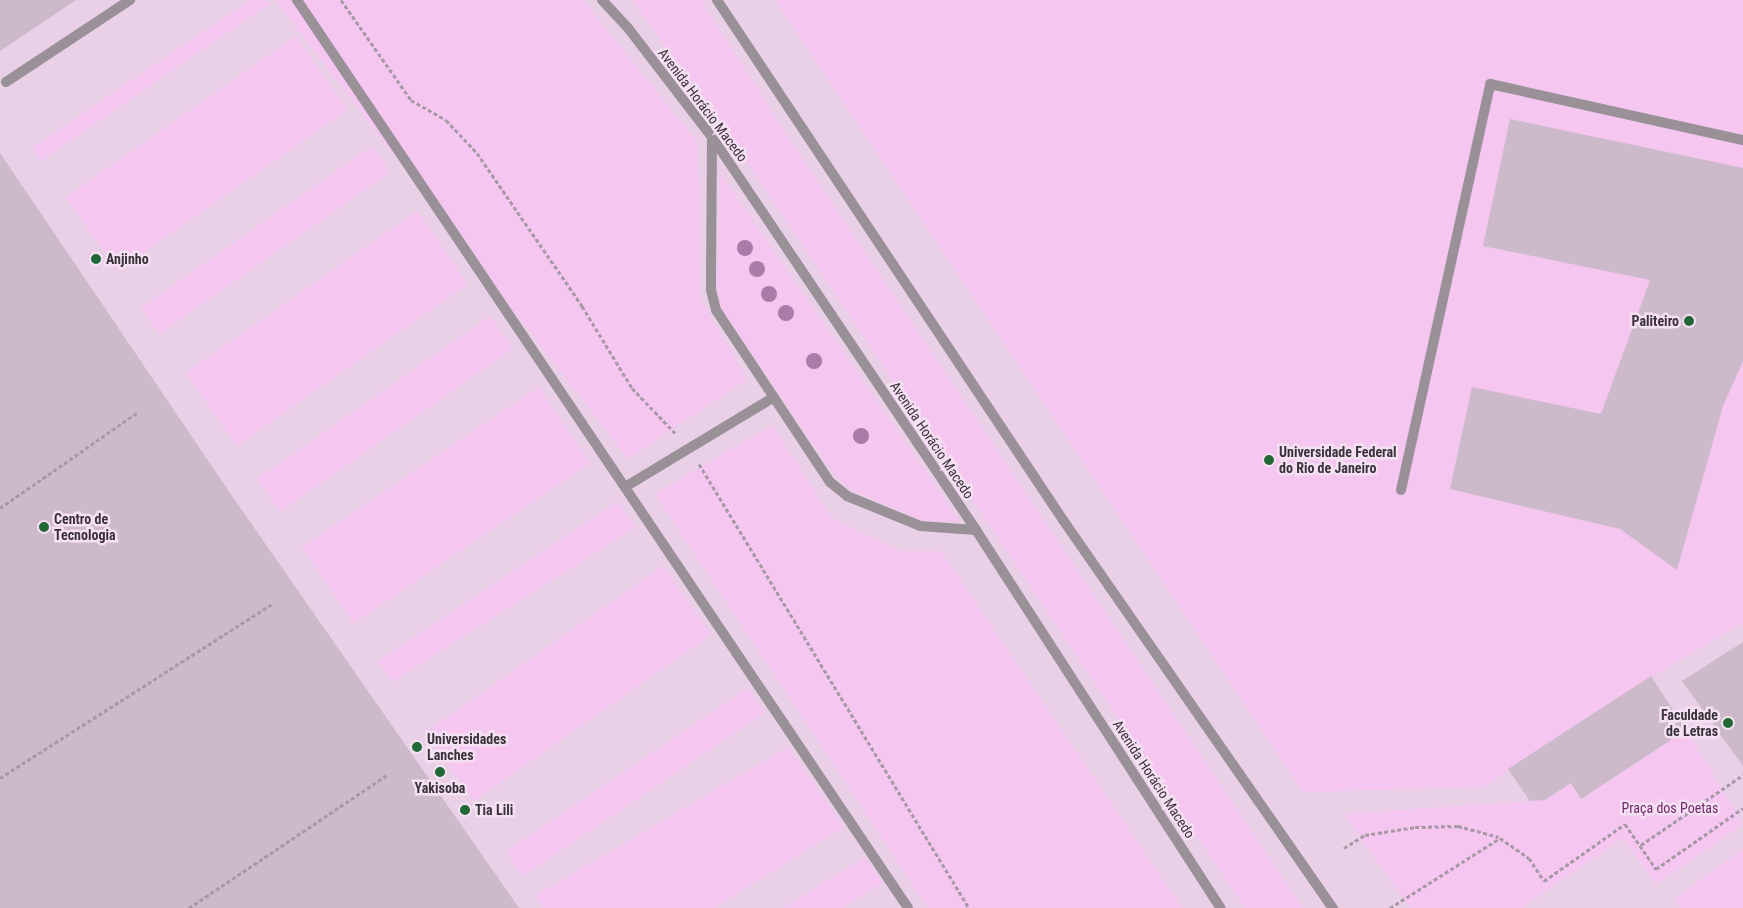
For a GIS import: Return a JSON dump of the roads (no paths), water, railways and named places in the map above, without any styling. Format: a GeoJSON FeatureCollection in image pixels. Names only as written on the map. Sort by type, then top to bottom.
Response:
{"type":"FeatureCollection","features":[{"type":"Feature","properties":{"kind":"street"},"geometry":{"type":"LineString","coordinates":[[6,82],[130,0]]}},
{"type":"Feature","properties":{"kind":"street"},"geometry":{"type":"LineString","coordinates":[[297,0],[908,908]]}},
{"type":"Feature","properties":{"kind":"street","name":"Avenida Horácio Macedo"},"geometry":{"type":"LineString","coordinates":[[602,0],[628,28],[712,137],[976,530],[1221,908]]}},
{"type":"Feature","properties":{"kind":"street"},"geometry":{"type":"LineString","coordinates":[[717,0],[1063,520],[1333,908]]}},
{"type":"Feature","properties":{"kind":"street"},"geometry":{"type":"LineString","coordinates":[[1401,490],[1490,84],[1743,140]]}},
{"type":"Feature","properties":{"kind":"street"},"geometry":{"type":"LineString","coordinates":[[712,137],[713,300],[716,310],[830,482],[847,496],[920,526],[976,530]]}},
{"type":"Feature","properties":{"kind":"street"},"geometry":{"type":"LineString","coordinates":[[624,487],[774,397]]}},
{"type":"Feature","properties":{"kind":"place","name":"Anjinho"},"geometry":{"type":"Point","coordinates":[96,259]}},
{"type":"Feature","properties":{"kind":"place","name":"Paliteiro"},"geometry":{"type":"Point","coordinates":[1689,321]}},
{"type":"Feature","properties":{"kind":"place","name":"Universidade Federal do Rio de Janeiro"},"geometry":{"type":"Point","coordinates":[1269,460]}},
{"type":"Feature","properties":{"kind":"place","name":"Centro de Tecnologia"},"geometry":{"type":"Point","coordinates":[44,527]}},
{"type":"Feature","properties":{"kind":"place","name":"Faculdade de Letras"},"geometry":{"type":"Point","coordinates":[1728,723]}},
{"type":"Feature","properties":{"kind":"place","name":"Universidades Lanches"},"geometry":{"type":"Point","coordinates":[417,747]}},
{"type":"Feature","properties":{"kind":"place","name":"Yakisoba"},"geometry":{"type":"Point","coordinates":[440,772]}},
{"type":"Feature","properties":{"kind":"place","name":"Tia Lili"},"geometry":{"type":"Point","coordinates":[465,810]}},
{"type":"Feature","properties":{"kind":"park label","name":"Praça dos Poetas"},"geometry":{"type":"Point","coordinates":[1670,808]}}]}
